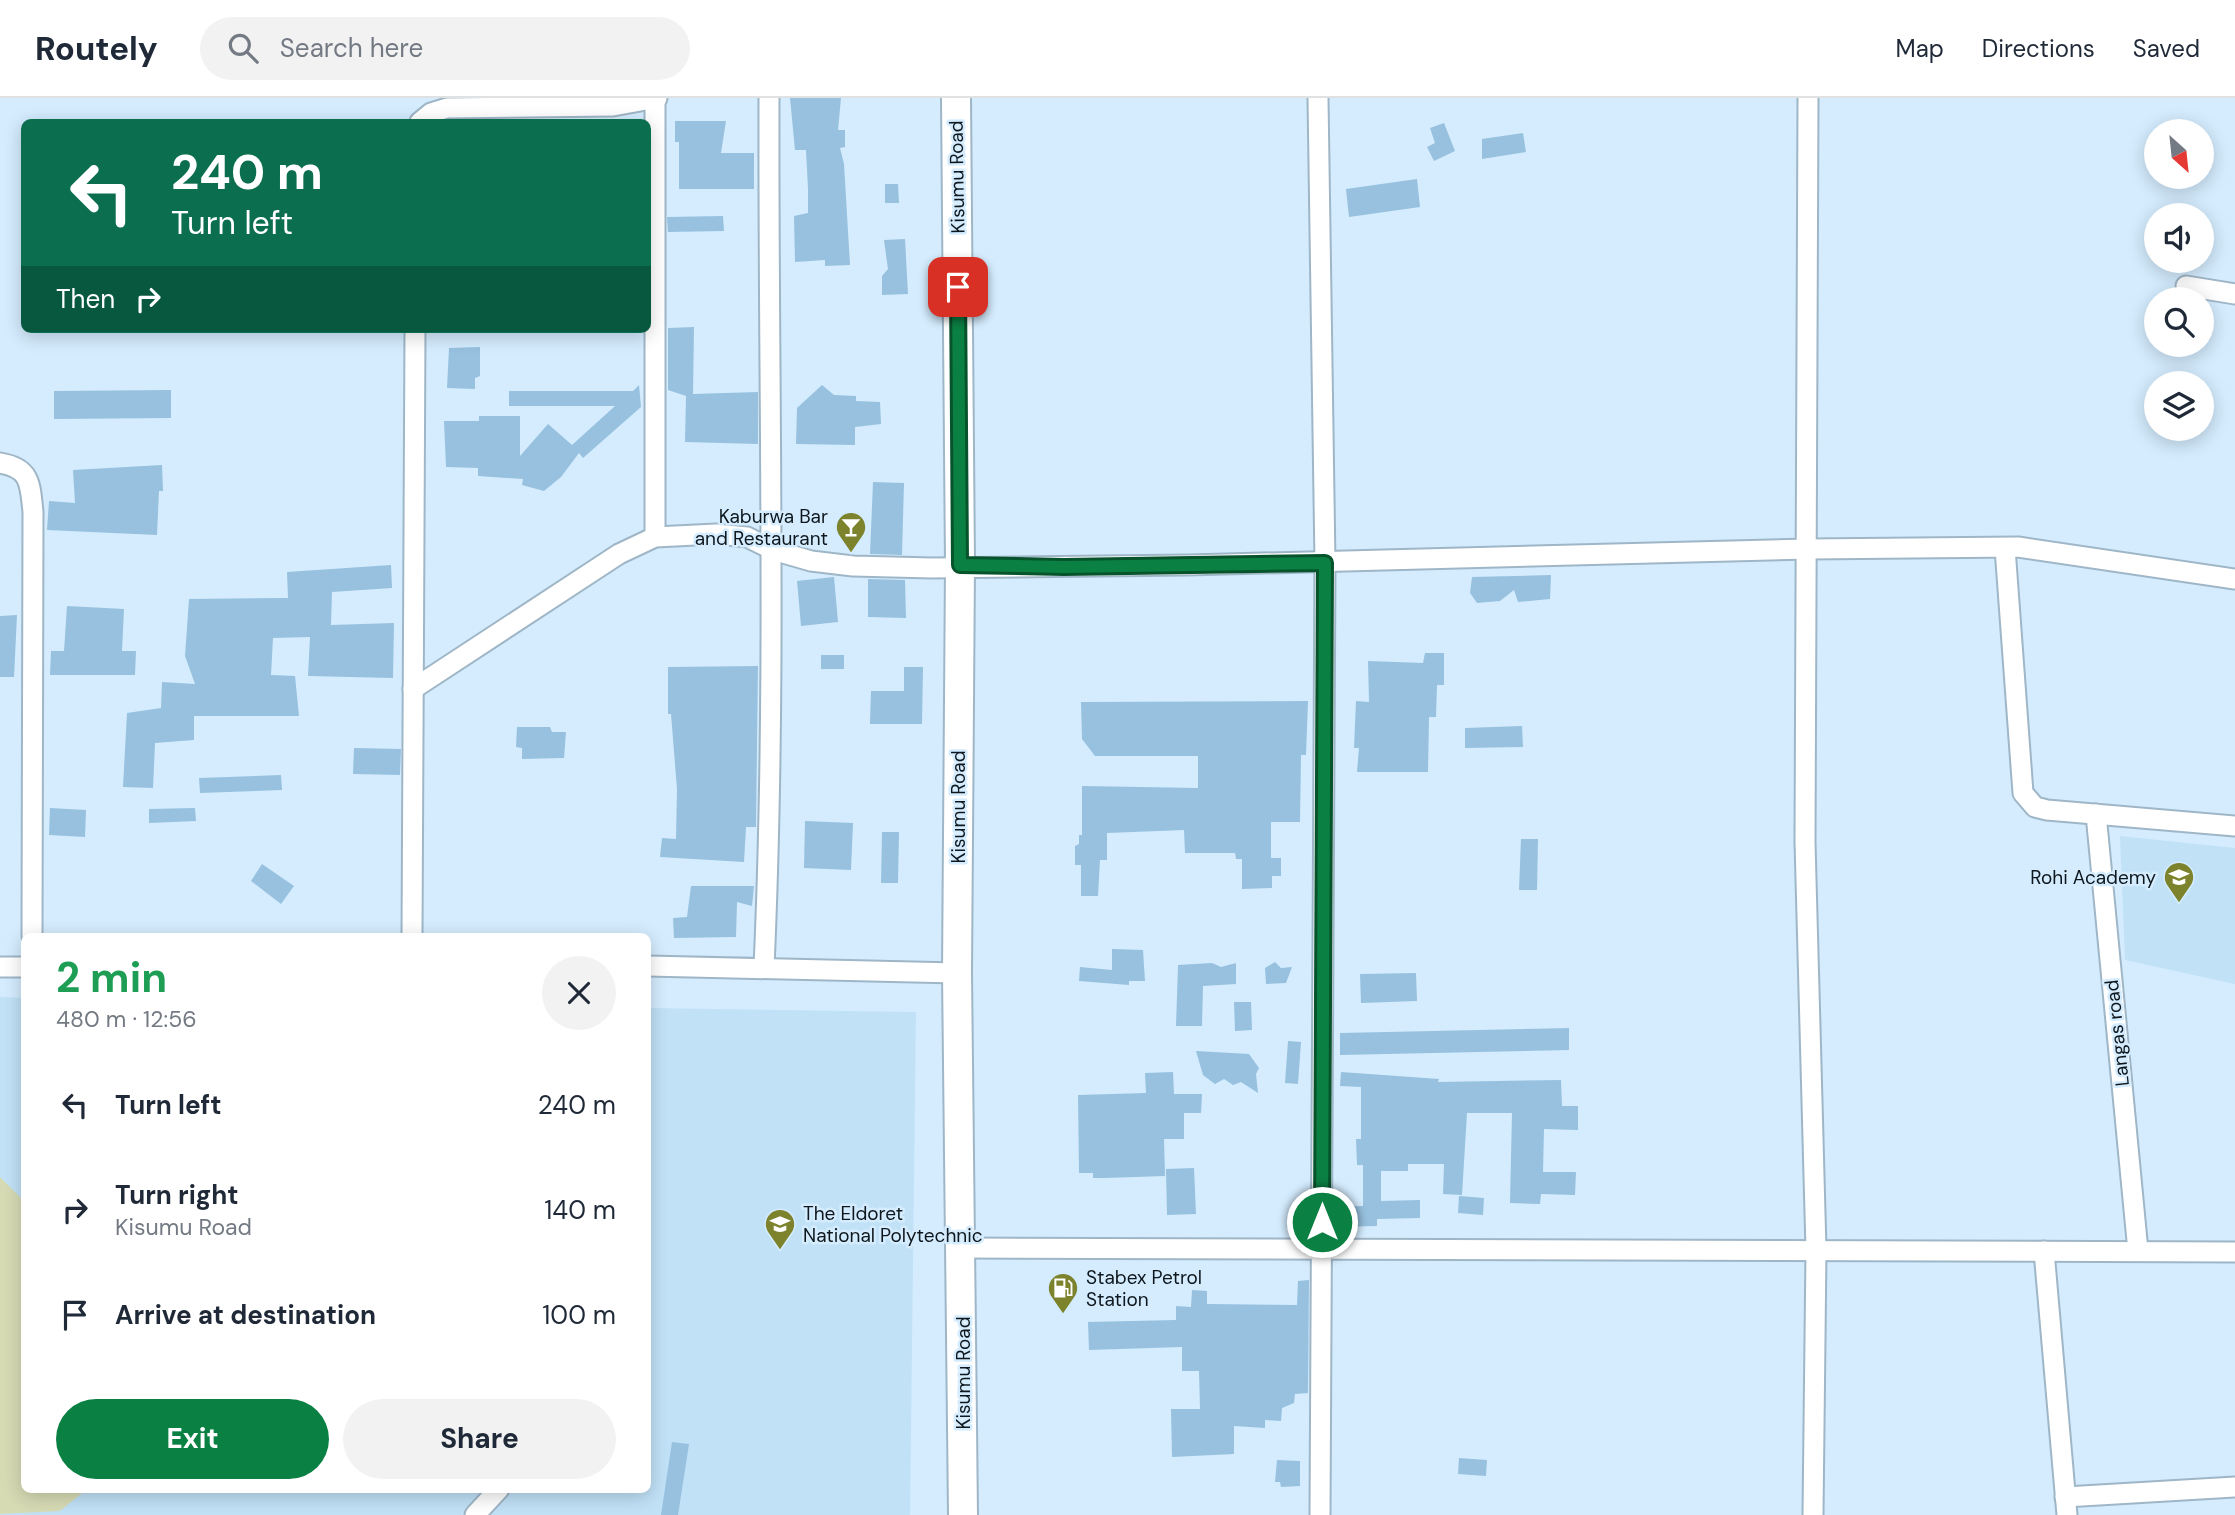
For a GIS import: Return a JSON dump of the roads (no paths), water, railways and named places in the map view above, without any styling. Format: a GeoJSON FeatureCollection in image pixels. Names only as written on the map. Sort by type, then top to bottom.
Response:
{"type":"FeatureCollection","features":[{"type":"Feature","properties":{"kind":"highway","name":"Kisumu Road"},"geometry":{"type":"LineString","coordinates":[[956,98],[960,565],[957,973],[963,1515]]}},
{"type":"Feature","properties":{"kind":"street"},"geometry":{"type":"LineString","coordinates":[[424,119],[431,113],[447,108],[613,106],[655,98],[655,537]]}},
{"type":"Feature","properties":{"kind":"street"},"geometry":{"type":"LineString","coordinates":[[764,967],[772,765],[769,98]]}},
{"type":"Feature","properties":{"kind":"street"},"geometry":{"type":"LineString","coordinates":[[1318,98],[1325,563],[1320,1515]]}},
{"type":"Feature","properties":{"kind":"street"},"geometry":{"type":"LineString","coordinates":[[1808,98],[1805,842],[1816,1250],[1813,1515]]}},
{"type":"Feature","properties":{"kind":"street"},"geometry":{"type":"LineString","coordinates":[[2186,286],[2235,294]]}},
{"type":"Feature","properties":{"kind":"street"},"geometry":{"type":"LineString","coordinates":[[412,933],[415,333]]}},
{"type":"Feature","properties":{"kind":"street"},"geometry":{"type":"LineString","coordinates":[[0,463],[17,466],[27,476],[33,512],[32,933]]}},
{"type":"Feature","properties":{"kind":"street"},"geometry":{"type":"LineString","coordinates":[[413,689],[619,554],[655,537],[747,537],[773,550],[811,561],[853,566],[1064,567],[1325,563],[1808,549],[2006,548],[2235,579]]}},
{"type":"Feature","properties":{"kind":"street"},"geometry":{"type":"LineString","coordinates":[[2006,548],[2023,793],[2035,807],[2235,826]]}},
{"type":"Feature","properties":{"kind":"street","name":"Langas road"},"geometry":{"type":"LineString","coordinates":[[2095,814],[2138,1251]]}},
{"type":"Feature","properties":{"kind":"street"},"geometry":{"type":"LineString","coordinates":[[651,966],[957,973]]}},
{"type":"Feature","properties":{"kind":"street"},"geometry":{"type":"LineString","coordinates":[[0,967],[21,967]]}},
{"type":"Feature","properties":{"kind":"street"},"geometry":{"type":"LineString","coordinates":[[962,1248],[2235,1252]]}},
{"type":"Feature","properties":{"kind":"street"},"geometry":{"type":"LineString","coordinates":[[2044,1251],[2066,1506],[2235,1487]]}},
{"type":"Feature","properties":{"kind":"street"},"geometry":{"type":"LineString","coordinates":[[475,1515],[495,1493]]}},
{"type":"Feature","properties":{"kind":"place","name":"Kaburwa Bar and Restaurant"},"geometry":{"type":"Point","coordinates":[851,554]}},
{"type":"Feature","properties":{"kind":"place","name":"Rohi Academy"},"geometry":{"type":"Point","coordinates":[2179,904]}},
{"type":"Feature","properties":{"kind":"place","name":"The Eldoret National Polytechnic"},"geometry":{"type":"Point","coordinates":[780,1251]}},
{"type":"Feature","properties":{"kind":"place","name":"Stabex Petrol Station"},"geometry":{"type":"Point","coordinates":[1063,1315]}}]}
